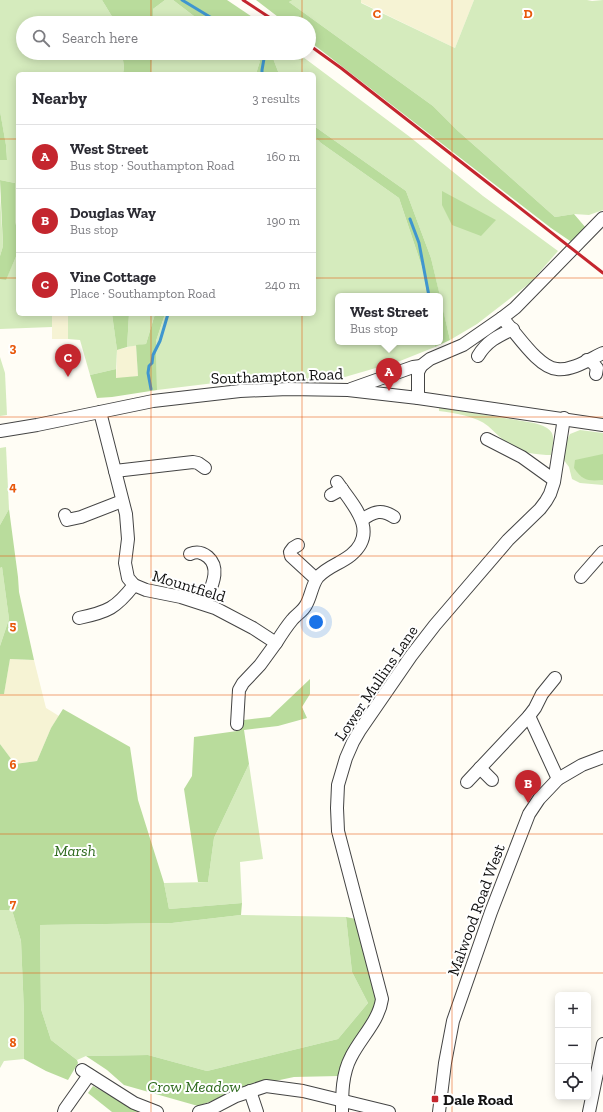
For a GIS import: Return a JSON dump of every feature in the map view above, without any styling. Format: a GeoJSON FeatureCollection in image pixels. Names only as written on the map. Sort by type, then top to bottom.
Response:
{"type":"FeatureCollection","features":[{"type":"Feature","properties":{"kind":"street"},"geometry":{"type":"LineString","coordinates":[[418,398],[418,372],[421,366],[430,359],[463,345],[515,308],[603,218]]}},
{"type":"Feature","properties":{"kind":"street"},"geometry":{"type":"LineString","coordinates":[[502,318],[541,363],[548,367],[558,370],[567,368],[603,353]]}},
{"type":"Feature","properties":{"kind":"street"},"geometry":{"type":"LineString","coordinates":[[478,356],[484,347],[495,338],[512,329]]}},
{"type":"Feature","properties":{"kind":"street"},"geometry":{"type":"LineString","coordinates":[[587,360],[593,363],[597,368],[596,374]]}},
{"type":"Feature","properties":{"kind":"street"},"geometry":{"type":"LineString","coordinates":[[348,390],[413,367],[421,366]]}},
{"type":"Feature","properties":{"kind":"street","name":"Southampton Road"},"geometry":{"type":"LineString","coordinates":[[0,431],[38,425],[153,401],[240,391],[288,389],[348,390],[564,418],[603,425]]}},
{"type":"Feature","properties":{"kind":"street","name":"Mountfield"},"geometry":{"type":"LineString","coordinates":[[100,412],[127,525],[128,547],[125,563],[128,578],[134,585],[146,590],[182,597],[205,604],[233,617],[276,643]]}},
{"type":"Feature","properties":{"kind":"street","name":"Lower Mullins Lane"},"geometry":{"type":"LineString","coordinates":[[342,1106],[344,1080],[350,1058],[378,1014],[382,999],[338,831],[338,793],[346,758],[360,730],[411,656],[484,567],[540,508],[550,494],[554,480],[564,418]]}},
{"type":"Feature","properties":{"kind":"street"},"geometry":{"type":"LineString","coordinates":[[487,439],[522,457],[554,480]]}},
{"type":"Feature","properties":{"kind":"street"},"geometry":{"type":"LineString","coordinates":[[115,471],[193,462],[198,463],[205,468]]}},
{"type":"Feature","properties":{"kind":"street"},"geometry":{"type":"LineString","coordinates":[[237,724],[239,690],[243,683],[260,665],[291,621],[306,606],[316,579],[326,569],[351,555],[359,545],[364,535],[362,520],[339,485],[331,495]]}},
{"type":"Feature","properties":{"kind":"street"},"geometry":{"type":"LineString","coordinates":[[66,523],[122,501]]}},
{"type":"Feature","properties":{"kind":"street"},"geometry":{"type":"LineString","coordinates":[[362,520],[370,514],[380,511],[394,517]]}},
{"type":"Feature","properties":{"kind":"street"},"geometry":{"type":"LineString","coordinates":[[298,545],[290,552],[290,556],[316,579]]}},
{"type":"Feature","properties":{"kind":"street"},"geometry":{"type":"LineString","coordinates":[[190,554],[195,552],[204,554],[212,560],[215,566],[216,571],[214,579],[205,604]]}},
{"type":"Feature","properties":{"kind":"street"},"geometry":{"type":"LineString","coordinates":[[581,577],[603,552]]}},
{"type":"Feature","properties":{"kind":"street","name":"Mountfield"},"geometry":{"type":"LineString","coordinates":[[79,618],[111,609],[122,600],[134,585]]}},
{"type":"Feature","properties":{"kind":"street"},"geometry":{"type":"LineString","coordinates":[[467,782],[535,708],[542,684],[555,678]]}},
{"type":"Feature","properties":{"kind":"street"},"geometry":{"type":"LineString","coordinates":[[528,716],[558,779]]}},
{"type":"Feature","properties":{"kind":"street","name":"Malwood Road West"},"geometry":{"type":"LineString","coordinates":[[439,1112],[445,1062],[453,1021],[480,941],[529,814],[539,799],[558,779],[569,772],[603,757]]}},
{"type":"Feature","properties":{"kind":"street"},"geometry":{"type":"LineString","coordinates":[[480,768],[492,780]]}},
{"type":"Feature","properties":{"kind":"street"},"geometry":{"type":"LineString","coordinates":[[589,1112],[603,1044]]}},
{"type":"Feature","properties":{"kind":"street"},"geometry":{"type":"LineString","coordinates":[[64,1112],[86,1073],[134,1103],[157,1112]]}},
{"type":"Feature","properties":{"kind":"street"},"geometry":{"type":"LineString","coordinates":[[199,1112],[211,1109],[250,1091],[266,1086],[303,1092],[342,1106],[389,1112]]}},
{"type":"Feature","properties":{"kind":"street"},"geometry":{"type":"LineString","coordinates":[[250,1091],[257,1112]]}},
{"type":"Feature","properties":{"kind":"shaded area"},"geometry":{"type":"Polygon","coordinates":[[[361,0],[474,0],[455,48],[360,2],[361,0]]]}},
{"type":"Feature","properties":{"kind":"shaded area"},"geometry":{"type":"Polygon","coordinates":[[[52,316],[68,316],[68,339],[52,339],[52,316]]]}},
{"type":"Feature","properties":{"kind":"shaded area"},"geometry":{"type":"Polygon","coordinates":[[[136,345],[138,376],[116,379],[117,350],[136,345]]]}},
{"type":"Feature","properties":{"kind":"shaded area"},"geometry":{"type":"Polygon","coordinates":[[[10,659],[34,660],[46,708],[59,716],[51,728],[37,761],[15,764],[0,744],[0,694],[4,693],[10,659]]]}},
{"type":"Feature","properties":{"kind":"green space"},"geometry":{"type":"Polygon","coordinates":[[[0,0],[102,0],[112,16],[16,16],[16,60],[123,60],[124,67],[123,72],[16,72],[16,225],[15,183],[0,180],[0,160],[7,160],[0,111],[0,0]]]}},
{"type":"Feature","properties":{"kind":"green space"},"geometry":{"type":"Polygon","coordinates":[[[102,0],[165,0],[153,9],[153,16],[112,16],[102,0]]]}},
{"type":"Feature","properties":{"kind":"green space"},"geometry":{"type":"Polygon","coordinates":[[[165,0],[173,0],[194,16],[153,16],[153,9],[165,0]]]}},
{"type":"Feature","properties":{"kind":"green space"},"geometry":{"type":"Polygon","coordinates":[[[173,0],[227,0],[251,16],[194,16],[173,0]]]}},
{"type":"Feature","properties":{"kind":"green space"},"geometry":{"type":"Polygon","coordinates":[[[256,0],[293,0],[289,2],[308,16],[277,16],[256,0]]]}},
{"type":"Feature","properties":{"kind":"green space"},"geometry":{"type":"Polygon","coordinates":[[[293,0],[361,0],[361,3],[455,48],[474,0],[603,0],[603,210],[589,215],[574,214],[555,217],[458,131],[433,106],[316,22],[316,16],[308,16],[289,2],[293,0]]]}},
{"type":"Feature","properties":{"kind":"green space"},"geometry":{"type":"Polygon","coordinates":[[[316,22],[433,106],[458,131],[555,217],[574,214],[586,228],[573,243],[551,228],[316,46],[316,22]]]}},
{"type":"Feature","properties":{"kind":"green space"},"geometry":{"type":"Polygon","coordinates":[[[123,60],[152,60],[151,72],[123,72],[123,60]]]}},
{"type":"Feature","properties":{"kind":"green space"},"geometry":{"type":"Polygon","coordinates":[[[152,60],[260,61],[257,72],[151,72],[152,60]]]}},
{"type":"Feature","properties":{"kind":"green space"},"geometry":{"type":"Polygon","coordinates":[[[258,60],[274,60],[278,72],[257,72],[260,61],[258,60]]]}},
{"type":"Feature","properties":{"kind":"green space"},"geometry":{"type":"Polygon","coordinates":[[[274,60],[307,60],[410,137],[483,196],[558,251],[530,283],[477,324],[450,340],[443,310],[443,293],[439,293],[431,258],[406,191],[316,127],[316,72],[278,72],[274,60]]]}},
{"type":"Feature","properties":{"kind":"green space"},"geometry":{"type":"Polygon","coordinates":[[[0,111],[6,145],[7,160],[0,160],[0,111]]]}},
{"type":"Feature","properties":{"kind":"green space"},"geometry":{"type":"Polygon","coordinates":[[[316,127],[406,191],[431,258],[439,293],[427,293],[423,270],[399,198],[316,138],[316,127]]]}},
{"type":"Feature","properties":{"kind":"green space"},"geometry":{"type":"Polygon","coordinates":[[[316,138],[399,198],[423,270],[427,293],[335,293],[335,345],[435,345],[435,347],[400,361],[338,379],[297,382],[239,380],[157,390],[156,341],[164,316],[316,316],[316,138]]]}},
{"type":"Feature","properties":{"kind":"green space"},"geometry":{"type":"Polygon","coordinates":[[[0,180],[15,183],[16,257],[6,280],[0,279],[0,256],[3,246],[0,180]]]}},
{"type":"Feature","properties":{"kind":"green space"},"geometry":{"type":"Polygon","coordinates":[[[442,191],[496,220],[481,236],[452,225],[442,205],[442,191]]]}},
{"type":"Feature","properties":{"kind":"green space"},"geometry":{"type":"Polygon","coordinates":[[[0,196],[3,246],[0,256],[0,196]]]}},
{"type":"Feature","properties":{"kind":"green space"},"geometry":{"type":"Polygon","coordinates":[[[16,256],[16,316],[52,316],[52,327],[0,329],[0,279],[6,279],[16,256]]]}},
{"type":"Feature","properties":{"kind":"green space"},"geometry":{"type":"Polygon","coordinates":[[[443,309],[450,340],[443,343],[443,309]]]}},
{"type":"Feature","properties":{"kind":"green space"},"geometry":{"type":"Polygon","coordinates":[[[68,316],[112,316],[117,350],[116,369],[90,375],[80,340],[68,339],[68,316]]]}},
{"type":"Feature","properties":{"kind":"green space"},"geometry":{"type":"Polygon","coordinates":[[[112,316],[129,316],[127,347],[117,350],[112,316]]]}},
{"type":"Feature","properties":{"kind":"green space"},"geometry":{"type":"Polygon","coordinates":[[[129,316],[154,316],[146,344],[127,347],[129,316]]]}},
{"type":"Feature","properties":{"kind":"green space"},"geometry":{"type":"Polygon","coordinates":[[[154,316],[164,316],[156,341],[157,390],[97,398],[90,375],[116,369],[116,378],[138,376],[136,345],[146,344],[154,316]]]}},
{"type":"Feature","properties":{"kind":"green space"},"geometry":{"type":"Polygon","coordinates":[[[0,357],[5,373],[7,415],[0,416],[0,357]]]}},
{"type":"Feature","properties":{"kind":"green space"},"geometry":{"type":"Polygon","coordinates":[[[439,407],[541,425],[550,430],[552,434],[553,442],[551,455],[541,455],[516,449],[483,423],[465,416],[439,411],[439,407]]]}},
{"type":"Feature","properties":{"kind":"green space"},"geometry":{"type":"Polygon","coordinates":[[[580,430],[603,433],[603,485],[580,483],[572,479],[569,467],[563,459],[566,442],[570,434],[580,430]]]}},
{"type":"Feature","properties":{"kind":"green space"},"geometry":{"type":"Polygon","coordinates":[[[6,447],[9,509],[0,525],[0,448],[6,447]]]}},
{"type":"Feature","properties":{"kind":"green space"},"geometry":{"type":"Polygon","coordinates":[[[603,454],[603,480],[583,478],[574,468],[575,460],[603,454]]]}},
{"type":"Feature","properties":{"kind":"green space"},"geometry":{"type":"Polygon","coordinates":[[[9,509],[19,592],[34,660],[10,659],[4,694],[0,694],[0,646],[9,619],[2,567],[0,568],[0,525],[9,509]]]}},
{"type":"Feature","properties":{"kind":"green space"},"geometry":{"type":"Polygon","coordinates":[[[2,567],[9,619],[0,646],[0,568],[2,567]]]}},
{"type":"Feature","properties":{"kind":"green space"},"geometry":{"type":"Polygon","coordinates":[[[310,679],[310,694],[302,707],[307,718],[278,726],[244,730],[249,764],[214,838],[208,882],[198,882],[184,789],[192,776],[194,737],[237,731],[244,720],[270,717],[310,679]]]}},
{"type":"Feature","properties":{"kind":"green space","name":"Marsh"},"geometry":{"type":"Polygon","coordinates":[[[63,709],[130,747],[138,800],[164,883],[169,909],[242,903],[241,915],[172,923],[40,925],[41,1009],[51,1040],[77,1060],[78,1063],[68,1080],[46,1071],[24,1059],[21,941],[12,910],[0,910],[0,744],[15,764],[37,761],[51,728],[63,709]]]}},
{"type":"Feature","properties":{"kind":"green space"},"geometry":{"type":"Polygon","coordinates":[[[249,764],[263,859],[240,862],[242,903],[169,909],[164,883],[208,882],[214,838],[249,764]]]}},
{"type":"Feature","properties":{"kind":"green space"},"geometry":{"type":"Polygon","coordinates":[[[0,910],[12,910],[21,941],[24,1059],[4,1061],[0,1068],[0,910]]]}},
{"type":"Feature","properties":{"kind":"green space"},"geometry":{"type":"Polygon","coordinates":[[[241,915],[346,917],[352,972],[368,1003],[338,1039],[207,1071],[148,1055],[86,1056],[77,1060],[51,1040],[41,1009],[40,925],[172,923],[241,915]]]}},
{"type":"Feature","properties":{"kind":"green space","name":"Crow Meadow"},"geometry":{"type":"Polygon","coordinates":[[[346,917],[356,919],[378,1003],[347,1053],[339,1076],[294,1077],[256,1085],[198,1106],[124,1085],[107,1070],[86,1056],[148,1055],[207,1071],[338,1039],[368,1003],[352,972],[346,917]]]}},
{"type":"Feature","properties":{"kind":"green space"},"geometry":{"type":"Polygon","coordinates":[[[93,1086],[140,1112],[112,1112],[88,1093],[93,1086]]]}},
{"type":"Feature","properties":{"kind":"waterway"},"geometry":{"type":"LineString","coordinates":[[182,0],[208,16]]}},
{"type":"Feature","properties":{"kind":"waterway"},"geometry":{"type":"LineString","coordinates":[[262,72],[264,60]]}},
{"type":"Feature","properties":{"kind":"waterway"},"geometry":{"type":"LineString","coordinates":[[410,219],[419,243],[428,293]]}},
{"type":"Feature","properties":{"kind":"waterway"},"geometry":{"type":"LineString","coordinates":[[151,389],[148,373],[149,366],[152,363],[153,355],[160,341],[167,316]]}},
{"type":"Feature","properties":{"kind":"railway"},"geometry":{"type":"LineString","coordinates":[[243,0],[267,16]]}},
{"type":"Feature","properties":{"kind":"railway"},"geometry":{"type":"LineString","coordinates":[[316,50],[603,273]]}},
{"type":"Feature","properties":{"kind":"place","name":"Vine Cottage"},"geometry":{"type":"Point","coordinates":[68,377]}},
{"type":"Feature","properties":{"kind":"place","name":"West Street"},"geometry":{"type":"Point","coordinates":[389,391]}},
{"type":"Feature","properties":{"kind":"place","name":"Douglas Way"},"geometry":{"type":"Point","coordinates":[528,803]}},
{"type":"Feature","properties":{"kind":"place","name":"Dale Road"},"geometry":{"type":"Point","coordinates":[435,1099]}}]}
